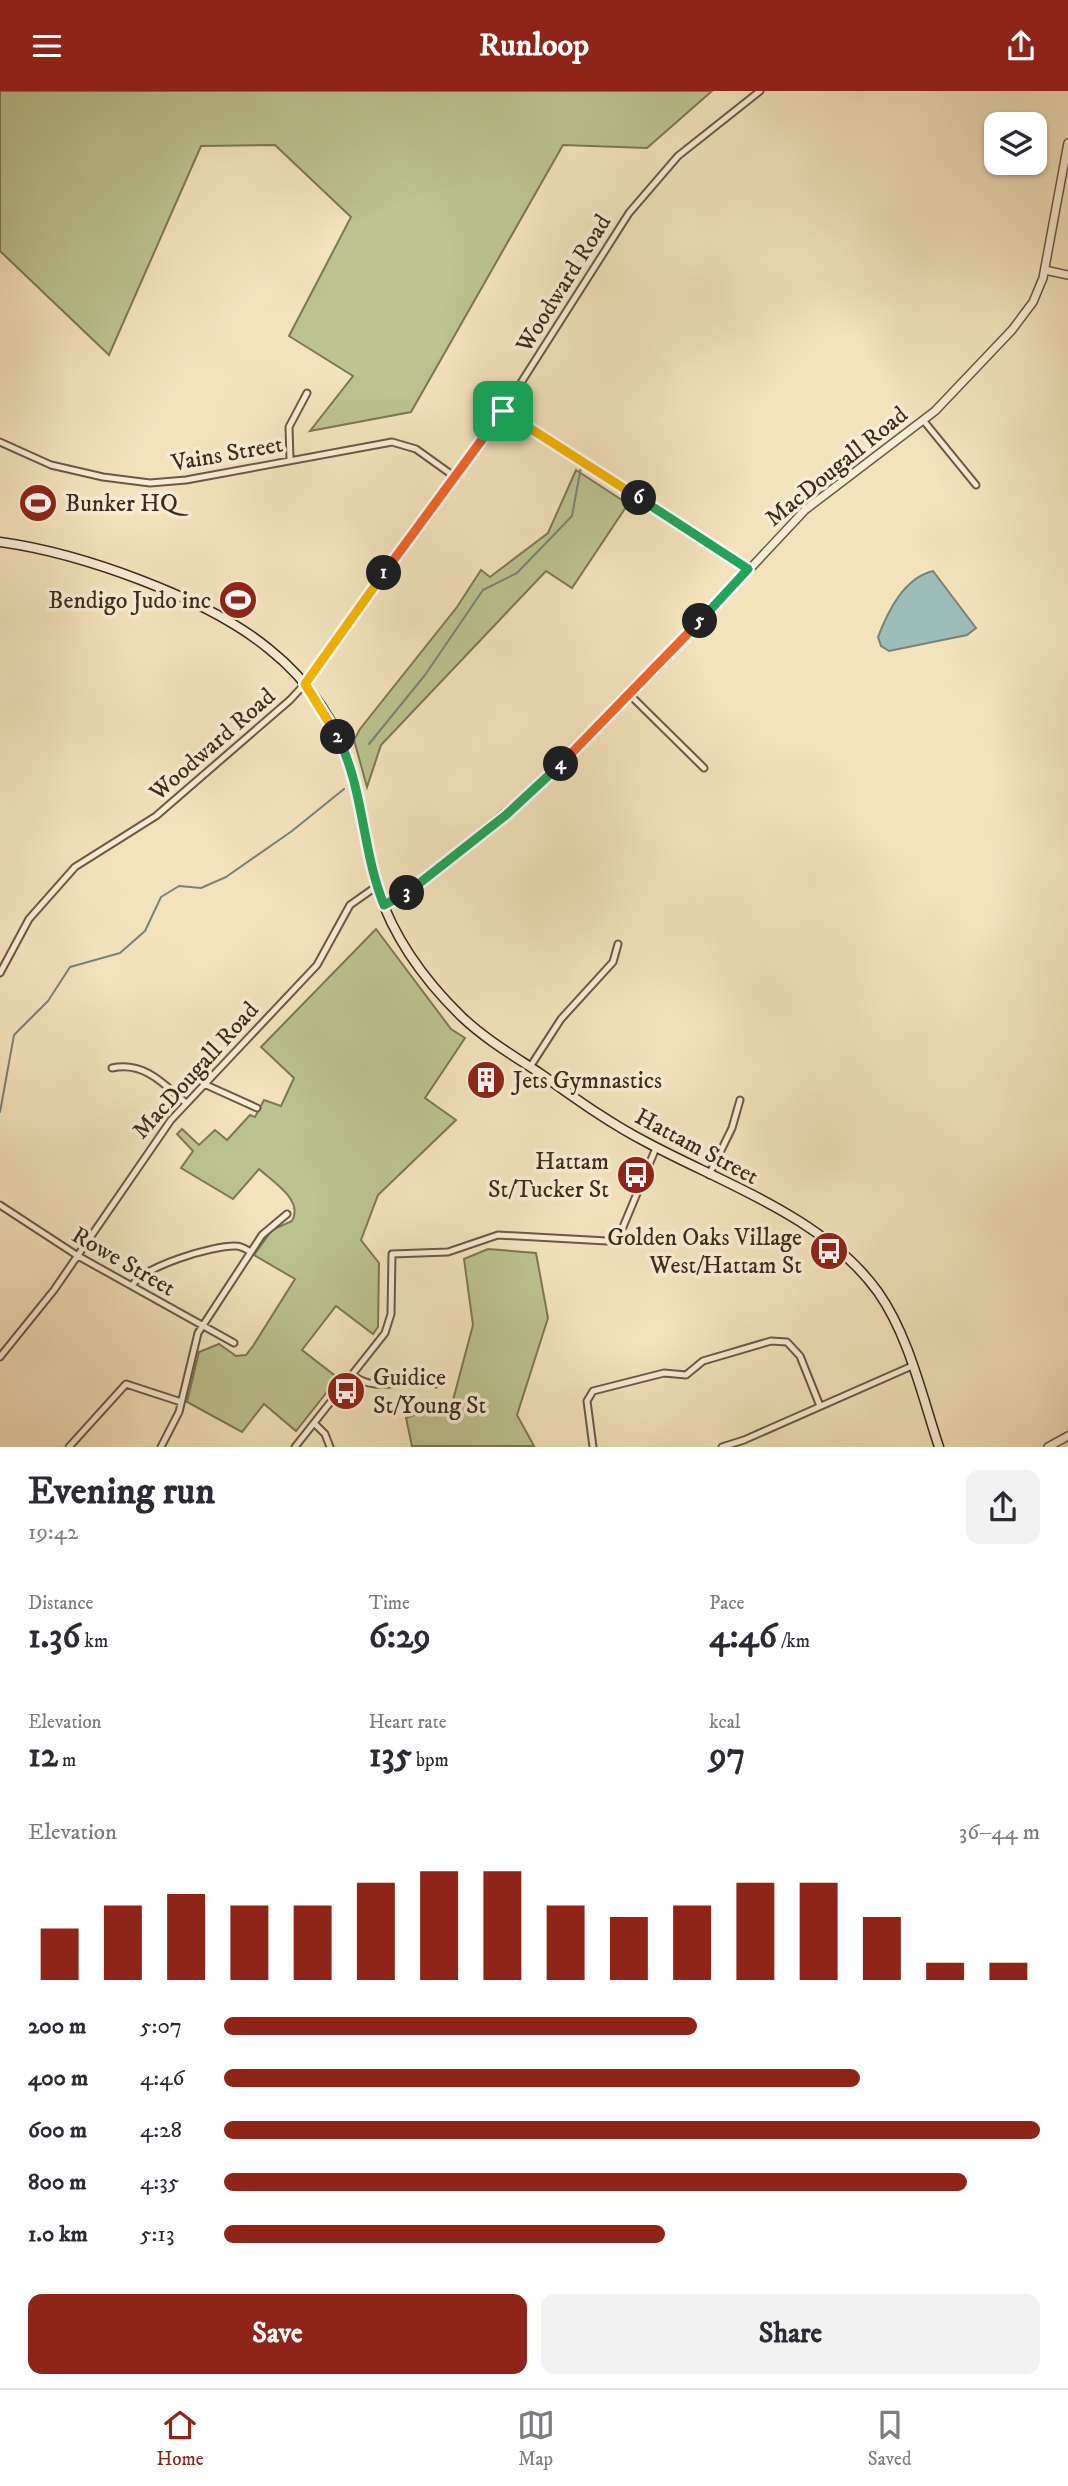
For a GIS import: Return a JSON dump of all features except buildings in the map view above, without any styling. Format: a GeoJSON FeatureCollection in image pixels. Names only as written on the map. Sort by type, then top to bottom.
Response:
{"type":"FeatureCollection","features":[{"type":"Feature","properties":{"kind":"main road","name":"Hattam Street"},"geometry":{"type":"LineString","coordinates":[[0,542],[94,563],[221,617],[270,649],[305,684],[328,718],[347,758],[377,886],[384,905],[414,959],[450,1005],[481,1033],[656,1148],[799,1222],[853,1264],[883,1300],[912,1366],[939,1447]]}},
{"type":"Feature","properties":{"kind":"street","name":"Woodward Road"},"geometry":{"type":"LineString","coordinates":[[0,973],[29,919],[75,867],[156,816],[305,684],[503,411],[628,213],[678,156],[760,91]]}},
{"type":"Feature","properties":{"kind":"street","name":"MacDougall Road"},"geometry":{"type":"LineString","coordinates":[[384,905],[411,891],[506,815],[630,695],[805,510],[923,420],[949,397],[1021,320],[1035,296],[1045,270],[1068,143]]}},
{"type":"Feature","properties":{"kind":"street"},"geometry":{"type":"LineString","coordinates":[[1045,270],[1068,275]]}},
{"type":"Feature","properties":{"kind":"street"},"geometry":{"type":"LineString","coordinates":[[290,460],[287,435],[306,393]]}},
{"type":"Feature","properties":{"kind":"street"},"geometry":{"type":"LineString","coordinates":[[503,411],[748,569]]}},
{"type":"Feature","properties":{"kind":"street"},"geometry":{"type":"LineString","coordinates":[[923,420],[976,485]]}},
{"type":"Feature","properties":{"kind":"street","name":"Vains Street"},"geometry":{"type":"LineString","coordinates":[[0,442],[51,465],[103,477],[150,483],[201,478],[392,442],[416,449],[455,477]]}},
{"type":"Feature","properties":{"kind":"street"},"geometry":{"type":"LineString","coordinates":[[630,695],[704,768]]}},
{"type":"Feature","properties":{"kind":"street","name":"MacDougall Road"},"geometry":{"type":"LineString","coordinates":[[0,1357],[78,1256],[146,1153],[186,1103],[317,965],[350,905],[377,886]]}},
{"type":"Feature","properties":{"kind":"street"},"geometry":{"type":"LineString","coordinates":[[530,1067],[561,1019],[613,962],[618,944]]}},
{"type":"Feature","properties":{"kind":"street"},"geometry":{"type":"LineString","coordinates":[[112,1068],[124,1065],[140,1068],[186,1103]]}},
{"type":"Feature","properties":{"kind":"street"},"geometry":{"type":"LineString","coordinates":[[204,1084],[257,1108]]}},
{"type":"Feature","properties":{"kind":"street"},"geometry":{"type":"LineString","coordinates":[[709,1175],[732,1128],[740,1100]]}},
{"type":"Feature","properties":{"kind":"street"},"geometry":{"type":"LineString","coordinates":[[732,1128],[741,1125]]}},
{"type":"Feature","properties":{"kind":"street"},"geometry":{"type":"LineString","coordinates":[[295,1447],[388,1327],[392,1305],[392,1254],[448,1252],[498,1235],[601,1243],[613,1238],[627,1220],[656,1148]]}},
{"type":"Feature","properties":{"kind":"street","name":"Rowe Street"},"geometry":{"type":"LineString","coordinates":[[0,1205],[78,1256],[234,1343]]}},
{"type":"Feature","properties":{"kind":"street"},"geometry":{"type":"LineString","coordinates":[[161,1447],[175,1423],[196,1338],[203,1325],[266,1230],[287,1214]]}},
{"type":"Feature","properties":{"kind":"street"},"geometry":{"type":"LineString","coordinates":[[132,1286],[138,1276],[191,1255],[236,1245],[251,1252]]}},
{"type":"Feature","properties":{"kind":"street"},"geometry":{"type":"LineString","coordinates":[[593,1447],[587,1401],[593,1391],[664,1373],[686,1375],[704,1361],[771,1341],[787,1342],[800,1356],[820,1406]]}},
{"type":"Feature","properties":{"kind":"street"},"geometry":{"type":"LineString","coordinates":[[722,1447],[768,1430],[912,1366]]}},
{"type":"Feature","properties":{"kind":"street"},"geometry":{"type":"LineString","coordinates":[[353,1375],[369,1384],[424,1381],[436,1384]]}},
{"type":"Feature","properties":{"kind":"street"},"geometry":{"type":"LineString","coordinates":[[69,1447],[126,1384],[181,1402]]}},
{"type":"Feature","properties":{"kind":"street"},"geometry":{"type":"LineString","coordinates":[[315,1424],[325,1434],[330,1447]]}},
{"type":"Feature","properties":{"kind":"street"},"geometry":{"type":"LineString","coordinates":[[1048,1447],[1068,1436]]}},
{"type":"Feature","properties":{"kind":"green space"},"geometry":{"type":"Polygon","coordinates":[[[0,91],[712,91],[647,148],[563,145],[411,412],[310,431],[353,376],[289,336],[351,217],[275,145],[201,146],[109,355],[0,251],[0,91]]]}},
{"type":"Feature","properties":{"kind":"green space"},"geometry":{"type":"Polygon","coordinates":[[[576,470],[628,504],[572,588],[546,571],[381,745],[367,787],[354,740],[360,729],[457,607],[481,570],[490,577],[548,533],[576,470]]]}},
{"type":"Feature","properties":{"kind":"green space"},"geometry":{"type":"Polygon","coordinates":[[[376,929],[451,1029],[465,1038],[425,1098],[456,1120],[378,1195],[361,1240],[379,1263],[378,1327],[373,1334],[336,1306],[302,1350],[338,1378],[296,1431],[264,1404],[242,1432],[187,1402],[199,1352],[219,1344],[236,1356],[246,1355],[295,1279],[254,1255],[272,1230],[292,1221],[294,1206],[285,1192],[259,1169],[233,1199],[181,1168],[193,1151],[177,1134],[182,1129],[199,1145],[215,1130],[227,1140],[250,1115],[255,1117],[264,1100],[281,1106],[294,1078],[261,1047],[376,929]]]}},
{"type":"Feature","properties":{"kind":"green space"},"geometry":{"type":"Polygon","coordinates":[[[488,1249],[536,1253],[548,1318],[517,1415],[534,1446],[412,1446],[406,1418],[453,1400],[473,1325],[464,1259],[488,1249]]]}},
{"type":"Feature","properties":{"kind":"water"},"geometry":{"type":"Polygon","coordinates":[[[933,571],[976,628],[967,635],[889,651],[881,646],[878,637],[892,607],[905,588],[933,571]]]}},
{"type":"Feature","properties":{"kind":"waterway"},"geometry":{"type":"LineString","coordinates":[[369,744],[425,675],[483,590],[517,573],[572,516],[581,467]]}},
{"type":"Feature","properties":{"kind":"waterway"},"geometry":{"type":"LineString","coordinates":[[0,1112],[14,1035],[48,1001],[70,967],[120,953],[145,931],[161,897],[179,886],[201,888],[226,877],[292,831],[344,789]]}},
{"type":"Feature","properties":{"kind":"place","name":"Bunker HQ"},"geometry":{"type":"Point","coordinates":[38,503]}},
{"type":"Feature","properties":{"kind":"place","name":"Bendigo Judo inc"},"geometry":{"type":"Point","coordinates":[238,600]}},
{"type":"Feature","properties":{"kind":"place","name":"Jets Gymnastics"},"geometry":{"type":"Point","coordinates":[486,1080]}},
{"type":"Feature","properties":{"kind":"place","name":"Hattam St/Tucker St"},"geometry":{"type":"Point","coordinates":[636,1175]}},
{"type":"Feature","properties":{"kind":"place","name":"Golden Oaks Village West/Hattam St"},"geometry":{"type":"Point","coordinates":[829,1251]}},
{"type":"Feature","properties":{"kind":"place","name":"Guidice St/Young St"},"geometry":{"type":"Point","coordinates":[346,1391]}},
{"type":"Feature","properties":{"kind":"route"},"geometry":{"type":"LineString","coordinates":[[503,411],[748,569],[660,665],[547,778],[506,815],[411,891],[384,905],[377,886],[347,758],[328,718],[305,684],[503,411]]}}]}
